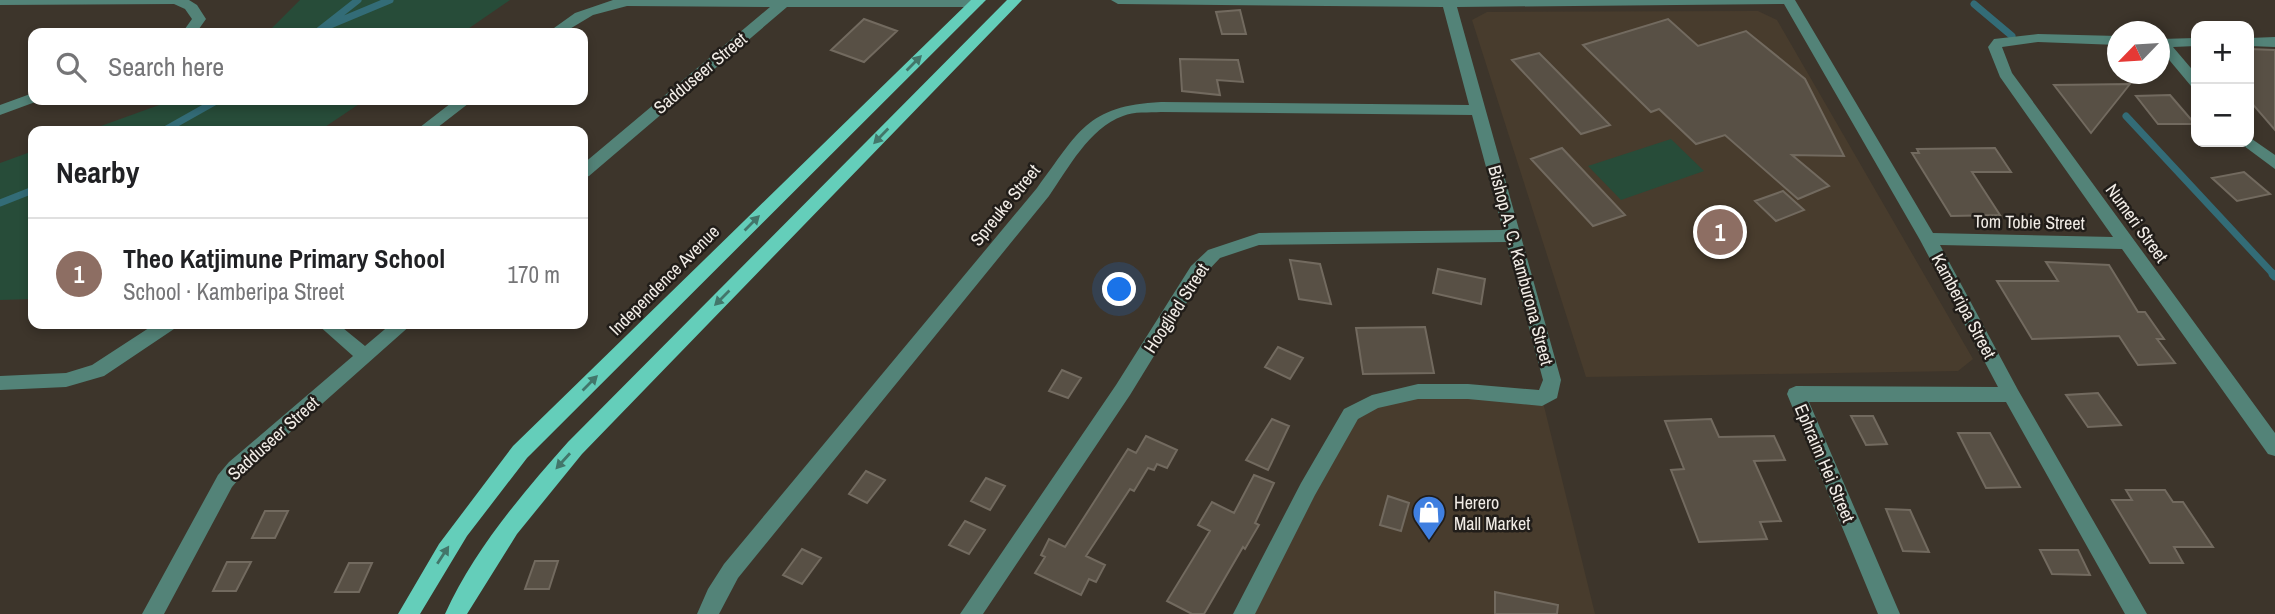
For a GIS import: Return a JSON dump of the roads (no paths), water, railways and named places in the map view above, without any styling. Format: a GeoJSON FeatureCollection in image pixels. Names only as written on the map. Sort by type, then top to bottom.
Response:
{"type":"FeatureCollection","features":[{"type":"Feature","properties":{"kind":"main road"},"geometry":{"type":"LineString","coordinates":[[456,614],[503,533],[575,448],[1015,0]]}},
{"type":"Feature","properties":{"kind":"main road","name":"Independence Avenue"},"geometry":{"type":"LineString","coordinates":[[409,614],[423,586],[480,499],[520,452],[977,1]]}},
{"type":"Feature","properties":{"kind":"street"},"geometry":{"type":"LineString","coordinates":[[0,1],[175,0],[190,5],[195,12],[199,19],[193,28]]}},
{"type":"Feature","properties":{"kind":"street"},"geometry":{"type":"LineString","coordinates":[[561,28],[581,14],[614,3],[648,0],[977,1]]}},
{"type":"Feature","properties":{"kind":"street"},"geometry":{"type":"LineString","coordinates":[[1118,0],[1788,0]]}},
{"type":"Feature","properties":{"kind":"street","name":"Kamberipa Street"},"geometry":{"type":"LineString","coordinates":[[1788,0],[1928,239],[2011,395],[2136,614]]}},
{"type":"Feature","properties":{"kind":"street","name":"Sadduseer Street"},"geometry":{"type":"LineString","coordinates":[[588,168],[785,1]]}},
{"type":"Feature","properties":{"kind":"street","name":"Bishop A. C. Kamburona Street"},"geometry":{"type":"LineString","coordinates":[[1244,614],[1350,414],[1361,406],[1376,399],[1411,392],[1542,398],[1550,393],[1552,380],[1449,2]]}},
{"type":"Feature","properties":{"kind":"street","name":"Numeri Street"},"geometry":{"type":"LineString","coordinates":[[2107,41],[2027,38],[1999,42],[1995,47],[1999,62],[2275,448]]}},
{"type":"Feature","properties":{"kind":"street"},"geometry":{"type":"LineString","coordinates":[[2254,42],[2275,42]]}},
{"type":"Feature","properties":{"kind":"street"},"geometry":{"type":"LineString","coordinates":[[2170,43],[2191,43]]}},
{"type":"Feature","properties":{"kind":"street"},"geometry":{"type":"LineString","coordinates":[[2170,53],[2191,77]]}},
{"type":"Feature","properties":{"kind":"street"},"geometry":{"type":"LineString","coordinates":[[0,110],[28,100]]}},
{"type":"Feature","properties":{"kind":"street"},"geometry":{"type":"LineString","coordinates":[[431,126],[459,105]]}},
{"type":"Feature","properties":{"kind":"street","name":"Spreuke Street"},"geometry":{"type":"LineString","coordinates":[[708,614],[715,596],[731,571],[1035,202],[1090,130],[1103,119],[1116,112],[1134,108],[1161,107],[1479,110]]}},
{"type":"Feature","properties":{"kind":"street"},"geometry":{"type":"LineString","coordinates":[[2254,146],[2275,164]]}},
{"type":"Feature","properties":{"kind":"street","name":"Hooglied Street"},"geometry":{"type":"LineString","coordinates":[[971,614],[1123,390],[1197,271],[1214,254],[1259,239],[1513,236]]}},
{"type":"Feature","properties":{"kind":"street","name":"Tom Tobie Street"},"geometry":{"type":"LineString","coordinates":[[1928,239],[2129,243]]}},
{"type":"Feature","properties":{"kind":"street"},"geometry":{"type":"LineString","coordinates":[[0,383],[66,380],[98,371],[161,329]]}},
{"type":"Feature","properties":{"kind":"street"},"geometry":{"type":"LineString","coordinates":[[332,329],[365,356]]}},
{"type":"Feature","properties":{"kind":"street","name":"Sadduseer Street"},"geometry":{"type":"LineString","coordinates":[[152,614],[225,481],[236,468],[397,329]]}},
{"type":"Feature","properties":{"kind":"street","name":"Ephraim Hei Street"},"geometry":{"type":"LineString","coordinates":[[1889,614],[1796,394],[2011,395]]}},
{"type":"Feature","properties":{"kind":"waterway"},"geometry":{"type":"LineString","coordinates":[[322,28],[358,0]]}},
{"type":"Feature","properties":{"kind":"waterway"},"geometry":{"type":"LineString","coordinates":[[323,28],[390,0]]}},
{"type":"Feature","properties":{"kind":"waterway"},"geometry":{"type":"LineString","coordinates":[[1974,4],[2012,36]]}},
{"type":"Feature","properties":{"kind":"waterway"},"geometry":{"type":"LineString","coordinates":[[172,126],[209,105]]}},
{"type":"Feature","properties":{"kind":"waterway"},"geometry":{"type":"LineString","coordinates":[[2126,116],[2275,276],[2273,274]]}},
{"type":"Feature","properties":{"kind":"waterway"},"geometry":{"type":"LineString","coordinates":[[0,203],[28,192]]}},
{"type":"Feature","properties":{"kind":"place","name":"Theo Katjimune Primary School"},"geometry":{"type":"Point","coordinates":[1720,232]}},
{"type":"Feature","properties":{"kind":"place","name":"Herero Mall Market"},"geometry":{"type":"Point","coordinates":[1429,542]}}]}
